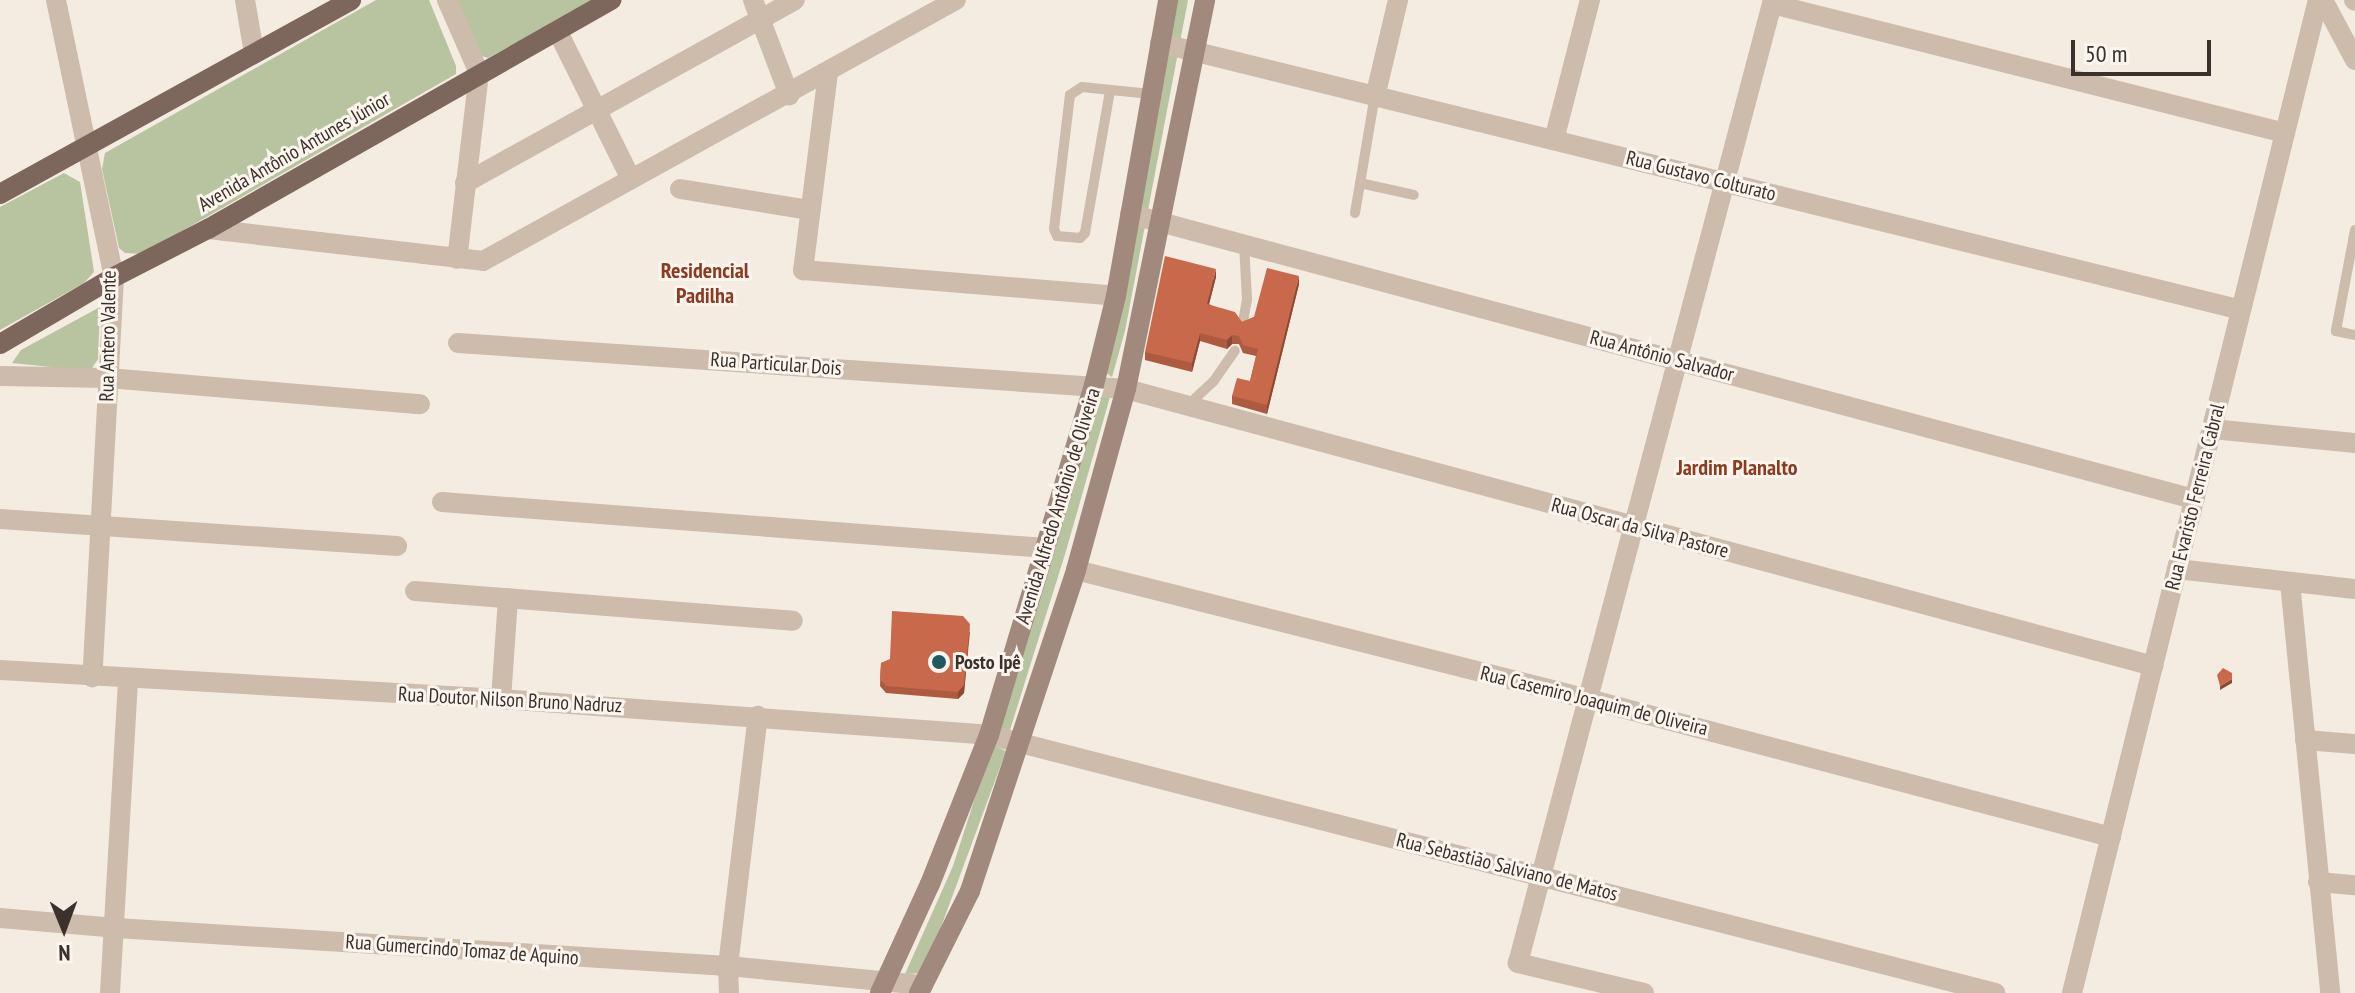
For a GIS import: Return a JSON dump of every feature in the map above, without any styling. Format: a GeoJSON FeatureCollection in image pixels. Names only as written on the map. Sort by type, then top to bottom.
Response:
{"type":"FeatureCollection","features":[{"type":"Feature","properties":{"kind":"main road"},"geometry":{"type":"LineString","coordinates":[[0,194],[351,0]]}},
{"type":"Feature","properties":{"kind":"main road","name":"Avenida Antônio Antunes Júnior"},"geometry":{"type":"LineString","coordinates":[[0,344],[114,277],[208,229],[611,0]]}},
{"type":"Feature","properties":{"kind":"main road","name":"Avenida Alfredo Antônio de Oliveira"},"geometry":{"type":"LineString","coordinates":[[883,987],[930,884],[989,735],[1094,385],[1116,296],[1168,0]]}},
{"type":"Feature","properties":{"kind":"main road","name":"Avenida Alfredo Antônio de Oliveira"},"geometry":{"type":"LineString","coordinates":[[921,989],[970,891],[1076,570],[1126,389],[1205,0]]}},
{"type":"Feature","properties":{"kind":"street","name":"Rua Antero Valente"},"geometry":{"type":"LineString","coordinates":[[56,0],[114,277],[92,677]]}},
{"type":"Feature","properties":{"kind":"street"},"geometry":{"type":"LineString","coordinates":[[245,0],[254,53]]}},
{"type":"Feature","properties":{"kind":"street"},"geometry":{"type":"LineString","coordinates":[[447,0],[479,73],[457,259]]}},
{"type":"Feature","properties":{"kind":"street"},"geometry":{"type":"LineString","coordinates":[[465,183],[598,112],[757,9],[795,0]]}},
{"type":"Feature","properties":{"kind":"street"},"geometry":{"type":"LineString","coordinates":[[208,229],[483,261],[789,95],[956,0]]}},
{"type":"Feature","properties":{"kind":"street"},"geometry":{"type":"LineString","coordinates":[[1376,93],[1398,0]]}},
{"type":"Feature","properties":{"kind":"street"},"geometry":{"type":"LineString","coordinates":[[1554,140],[1590,0]]}},
{"type":"Feature","properties":{"kind":"street"},"geometry":{"type":"LineString","coordinates":[[2320,0],[2355,60]]}},
{"type":"Feature","properties":{"kind":"street","name":"Rua Evaristo Ferreira Cabral"},"geometry":{"type":"LineString","coordinates":[[2072,993],[2320,0]]}},
{"type":"Feature","properties":{"kind":"street"},"geometry":{"type":"LineString","coordinates":[[1644,993],[1518,963],[1773,2],[2285,133]]}},
{"type":"Feature","properties":{"kind":"street"},"geometry":{"type":"LineString","coordinates":[[757,9],[789,95]]}},
{"type":"Feature","properties":{"kind":"street"},"geometry":{"type":"LineString","coordinates":[[557,30],[631,179]]}},
{"type":"Feature","properties":{"kind":"street","name":"Rua Gustavo Colturato"},"geometry":{"type":"LineString","coordinates":[[1160,43],[1376,93],[2241,310]]}},
{"type":"Feature","properties":{"kind":"street"},"geometry":{"type":"LineString","coordinates":[[828,73],[803,270],[1116,296]]}},
{"type":"Feature","properties":{"kind":"street"},"geometry":{"type":"LineString","coordinates":[[680,189],[810,210]]}},
{"type":"Feature","properties":{"kind":"street","name":"Rua Antônio Salvador"},"geometry":{"type":"LineString","coordinates":[[1130,214],[2194,499]]}},
{"type":"Feature","properties":{"kind":"street","name":"Rua Particular Dois"},"geometry":{"type":"LineString","coordinates":[[458,343],[1126,389]]}},
{"type":"Feature","properties":{"kind":"street"},"geometry":{"type":"LineString","coordinates":[[0,376],[108,378],[420,404]]}},
{"type":"Feature","properties":{"kind":"street","name":"Rua Oscar da Silva Pastore"},"geometry":{"type":"LineString","coordinates":[[1126,389],[2153,666]]}},
{"type":"Feature","properties":{"kind":"street"},"geometry":{"type":"LineString","coordinates":[[2212,429],[2355,443]]}},
{"type":"Feature","properties":{"kind":"street"},"geometry":{"type":"LineString","coordinates":[[442,502],[1046,548]]}},
{"type":"Feature","properties":{"kind":"street"},"geometry":{"type":"LineString","coordinates":[[0,519],[397,546]]}},
{"type":"Feature","properties":{"kind":"street"},"geometry":{"type":"LineString","coordinates":[[2177,569],[2355,589]]}},
{"type":"Feature","properties":{"kind":"street","name":"Rua Casemiro Joaquim de Oliveira"},"geometry":{"type":"LineString","coordinates":[[1076,570],[1588,699],[2111,837]]}},
{"type":"Feature","properties":{"kind":"street"},"geometry":{"type":"LineString","coordinates":[[2290,582],[2330,993]]}},
{"type":"Feature","properties":{"kind":"street"},"geometry":{"type":"LineString","coordinates":[[415,591],[793,621]]}},
{"type":"Feature","properties":{"kind":"street"},"geometry":{"type":"LineString","coordinates":[[501,699],[508,598]]}},
{"type":"Feature","properties":{"kind":"street","name":"Rua Doutor Nilson Bruno Nadruz"},"geometry":{"type":"LineString","coordinates":[[0,670],[758,716],[989,735],[1019,742]]}},
{"type":"Feature","properties":{"kind":"street"},"geometry":{"type":"LineString","coordinates":[[110,993],[128,679]]}},
{"type":"Feature","properties":{"kind":"street"},"geometry":{"type":"LineString","coordinates":[[729,993],[728,966],[758,716]]}},
{"type":"Feature","properties":{"kind":"street"},"geometry":{"type":"LineString","coordinates":[[2305,740],[2355,744]]}},
{"type":"Feature","properties":{"kind":"street","name":"Rua Sebastião Salviano de Matos"},"geometry":{"type":"LineString","coordinates":[[1019,742],[1995,993]]}},
{"type":"Feature","properties":{"kind":"street"},"geometry":{"type":"LineString","coordinates":[[2318,882],[2355,885]]}},
{"type":"Feature","properties":{"kind":"street","name":"Rua Gumercindo Tomaz de Aquino"},"geometry":{"type":"LineString","coordinates":[[0,918],[728,966],[883,987],[921,989]]}},
{"type":"Feature","properties":{"kind":"lane"},"geometry":{"type":"LineString","coordinates":[[1110,91],[1085,233],[1080,238],[1057,236],[1054,229],[1070,95],[1082,87],[1151,94]]}},
{"type":"Feature","properties":{"kind":"lane"},"geometry":{"type":"LineString","coordinates":[[1355,213],[1376,93]]}},
{"type":"Feature","properties":{"kind":"lane"},"geometry":{"type":"LineString","coordinates":[[1360,183],[1414,195]]}},
{"type":"Feature","properties":{"kind":"lane"},"geometry":{"type":"LineString","coordinates":[[2355,230],[2336,331],[2355,335]]}},
{"type":"Feature","properties":{"kind":"lane"},"geometry":{"type":"LineString","coordinates":[[1243,322],[1247,299],[1244,244]]}},
{"type":"Feature","properties":{"kind":"lane"},"geometry":{"type":"LineString","coordinates":[[1187,406],[1213,382],[1235,351]]}},
{"type":"Feature","properties":{"kind":"green space"},"geometry":{"type":"Polygon","coordinates":[[[376,0],[429,0],[456,66],[456,74],[142,254],[125,253],[119,248],[102,169],[105,153],[376,0]]]}},
{"type":"Feature","properties":{"kind":"green space"},"geometry":{"type":"Polygon","coordinates":[[[455,0],[595,0],[488,58],[482,56],[455,0]]]}},
{"type":"Feature","properties":{"kind":"green space"},"geometry":{"type":"Polygon","coordinates":[[[1176,0],[1188,0],[1125,331],[1112,377],[1106,373],[1176,0]]]}},
{"type":"Feature","properties":{"kind":"green space"},"geometry":{"type":"Polygon","coordinates":[[[64,173],[80,182],[94,272],[84,283],[0,330],[0,207],[64,173]]]}},
{"type":"Feature","properties":{"kind":"green space"},"geometry":{"type":"Polygon","coordinates":[[[100,307],[98,359],[90,371],[12,363],[21,350],[100,307]]]}},
{"type":"Feature","properties":{"kind":"green space"},"geometry":{"type":"Polygon","coordinates":[[[1099,394],[1110,397],[1066,551],[1010,730],[1001,733],[996,729],[1099,394]]]}},
{"type":"Feature","properties":{"kind":"green space"},"geometry":{"type":"Polygon","coordinates":[[[992,745],[1006,751],[924,973],[905,974],[953,866],[992,745]]]}},
{"type":"Feature","properties":{"kind":"building"},"geometry":{"type":"Polygon","coordinates":[[[1165,256],[1216,269],[1207,304],[1235,312],[1242,322],[1254,317],[1267,268],[1299,276],[1267,405],[1232,396],[1237,378],[1250,381],[1258,349],[1243,345],[1239,336],[1232,335],[1227,340],[1200,333],[1192,363],[1145,352],[1165,256]]]}},
{"type":"Feature","properties":{"kind":"building","name":"Posto Ipê"},"geometry":{"type":"Polygon","coordinates":[[[892,611],[963,616],[970,624],[964,685],[958,692],[886,686],[880,679],[881,663],[890,659],[892,611]]]}},
{"type":"Feature","properties":{"kind":"building"},"geometry":{"type":"Polygon","coordinates":[[[2223,668],[2232,673],[2232,679],[2220,686],[2217,675],[2223,668]]]}},
{"type":"Feature","properties":{"kind":"place","name":"Posto Ipê"},"geometry":{"type":"Point","coordinates":[939,662]}},
{"type":"Feature","properties":{"kind":"district","name":"Residencial Padilha"},"geometry":{"type":"Point","coordinates":[705,282]}},
{"type":"Feature","properties":{"kind":"district","name":"Jardim Planalto"},"geometry":{"type":"Point","coordinates":[1737,468]}}]}
